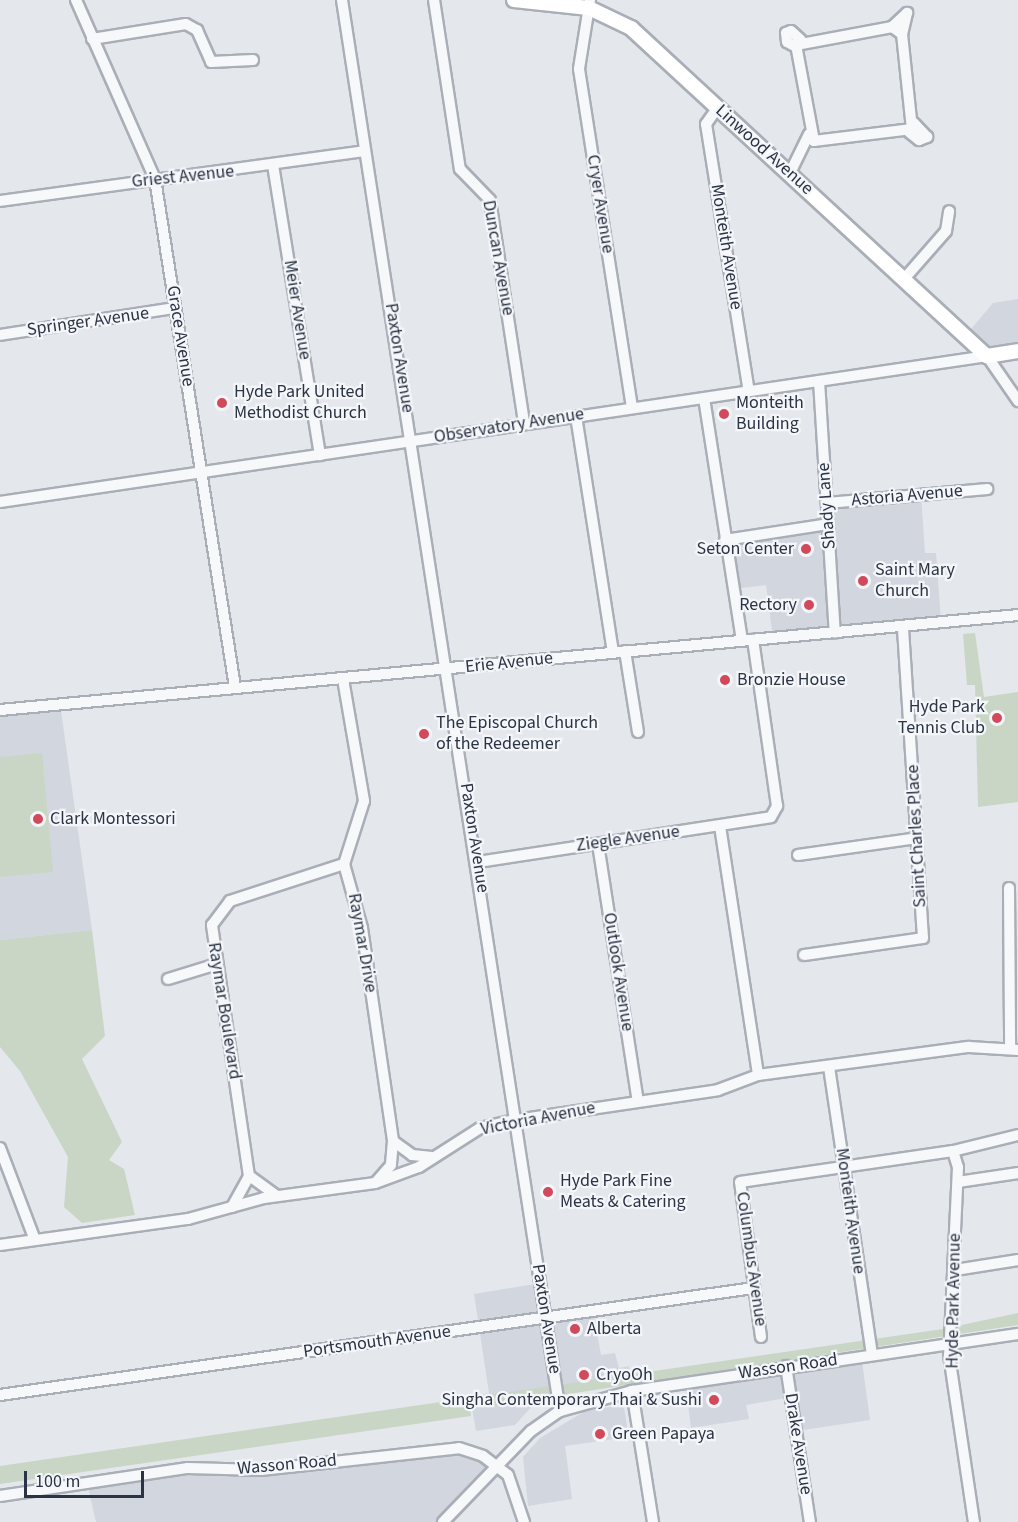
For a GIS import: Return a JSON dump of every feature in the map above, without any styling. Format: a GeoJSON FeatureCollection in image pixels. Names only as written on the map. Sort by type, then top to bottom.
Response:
{"type":"FeatureCollection","features":[{"type":"Feature","properties":{"kind":"main road","name":"Linwood Avenue"},"geometry":{"type":"LineString","coordinates":[[514,0],[590,4],[631,28],[790,172],[987,356]]}},
{"type":"Feature","properties":{"kind":"main road","name":"Observatory Avenue"},"geometry":{"type":"LineString","coordinates":[[987,356],[1018,351]]}},
{"type":"Feature","properties":{"kind":"street","name":"Grace Avenue"},"geometry":{"type":"LineString","coordinates":[[76,0],[155,179],[235,687]]}},
{"type":"Feature","properties":{"kind":"street","name":"Paxton Avenue"},"geometry":{"type":"LineString","coordinates":[[342,0],[478,862],[560,1411]]}},
{"type":"Feature","properties":{"kind":"street","name":"Duncan Avenue"},"geometry":{"type":"LineString","coordinates":[[434,0],[460,169],[490,200],[524,423]]}},
{"type":"Feature","properties":{"kind":"street","name":"Cryer Avenue"},"geometry":{"type":"LineString","coordinates":[[590,4],[579,69],[632,407]]}},
{"type":"Feature","properties":{"kind":"street"},"geometry":{"type":"LineString","coordinates":[[790,172],[804,154],[822,144],[912,127],[902,34],[907,13],[891,27],[798,44],[809,134],[804,154]]}},
{"type":"Feature","properties":{"kind":"street"},"geometry":{"type":"LineString","coordinates":[[92,39],[186,24],[197,30],[211,62],[253,60]]}},
{"type":"Feature","properties":{"kind":"street"},"geometry":{"type":"LineString","coordinates":[[891,27],[902,34]]}},
{"type":"Feature","properties":{"kind":"street","name":"Monteith Avenue"},"geometry":{"type":"LineString","coordinates":[[718,107],[706,124],[749,391]]}},
{"type":"Feature","properties":{"kind":"street"},"geometry":{"type":"LineString","coordinates":[[809,134],[822,144]]}},
{"type":"Feature","properties":{"kind":"street","name":"Griest Avenue"},"geometry":{"type":"LineString","coordinates":[[0,201],[273,165],[365,150]]}},
{"type":"Feature","properties":{"kind":"street","name":"Meier Avenue"},"geometry":{"type":"LineString","coordinates":[[273,165],[320,455]]}},
{"type":"Feature","properties":{"kind":"street"},"geometry":{"type":"LineString","coordinates":[[904,279],[942,238],[949,211]]}},
{"type":"Feature","properties":{"kind":"street","name":"Springer Avenue"},"geometry":{"type":"LineString","coordinates":[[0,334],[175,308]]}},
{"type":"Feature","properties":{"kind":"street"},"geometry":{"type":"LineString","coordinates":[[987,356],[1018,401]]}},
{"type":"Feature","properties":{"kind":"street","name":"Observatory Avenue"},"geometry":{"type":"LineString","coordinates":[[0,502],[987,356]]}},
{"type":"Feature","properties":{"kind":"street","name":"Shady Lane"},"geometry":{"type":"LineString","coordinates":[[819,381],[835,632]]}},
{"type":"Feature","properties":{"kind":"street"},"geometry":{"type":"LineString","coordinates":[[704,398],[725,540],[747,640]]}},
{"type":"Feature","properties":{"kind":"street"},"geometry":{"type":"LineString","coordinates":[[576,416],[613,652]]}},
{"type":"Feature","properties":{"kind":"street","name":"Astoria Avenue"},"geometry":{"type":"LineString","coordinates":[[826,503],[987,489]]}},
{"type":"Feature","properties":{"kind":"street"},"geometry":{"type":"LineString","coordinates":[[725,540],[828,524]]}},
{"type":"Feature","properties":{"kind":"street","name":"Erie Avenue"},"geometry":{"type":"LineString","coordinates":[[0,710],[1018,615]]}},
{"type":"Feature","properties":{"kind":"street","name":"Saint Charles Place"},"geometry":{"type":"LineString","coordinates":[[804,955],[923,938],[903,627]]}},
{"type":"Feature","properties":{"kind":"street","name":"Ziegle Avenue"},"geometry":{"type":"LineString","coordinates":[[478,862],[765,820],[776,811],[747,640]]}},
{"type":"Feature","properties":{"kind":"street"},"geometry":{"type":"LineString","coordinates":[[625,651],[638,732]]}},
{"type":"Feature","properties":{"kind":"street"},"geometry":{"type":"LineString","coordinates":[[343,679],[363,801],[344,864]]}},
{"type":"Feature","properties":{"kind":"street"},"geometry":{"type":"LineString","coordinates":[[720,826],[758,1075]]}},
{"type":"Feature","properties":{"kind":"street"},"geometry":{"type":"LineString","coordinates":[[798,855],[917,838]]}},
{"type":"Feature","properties":{"kind":"street","name":"Outlook Avenue"},"geometry":{"type":"LineString","coordinates":[[598,843],[638,1101]]}},
{"type":"Feature","properties":{"kind":"street","name":"Raymar Boulevard"},"geometry":{"type":"LineString","coordinates":[[249,1176],[212,925],[223,905],[344,864]]}},
{"type":"Feature","properties":{"kind":"street","name":"Raymar Drive"},"geometry":{"type":"LineString","coordinates":[[344,864],[362,928],[393,1141],[391,1165],[375,1183]]}},
{"type":"Feature","properties":{"kind":"street"},"geometry":{"type":"LineString","coordinates":[[1009,888],[1014,1050]]}},
{"type":"Feature","properties":{"kind":"street"},"geometry":{"type":"LineString","coordinates":[[168,979],[217,964]]}},
{"type":"Feature","properties":{"kind":"street","name":"Victoria Avenue"},"geometry":{"type":"LineString","coordinates":[[0,1245],[188,1219],[278,1196],[375,1183],[432,1157],[480,1128],[516,1120],[718,1090],[758,1075],[969,1047],[1014,1050]]}},
{"type":"Feature","properties":{"kind":"street","name":"Monteith Avenue"},"geometry":{"type":"LineString","coordinates":[[829,1067],[872,1355]]}},
{"type":"Feature","properties":{"kind":"street"},"geometry":{"type":"LineString","coordinates":[[844,1167],[953,1151],[1018,1135]]}},
{"type":"Feature","properties":{"kind":"street"},"geometry":{"type":"LineString","coordinates":[[393,1141],[412,1155],[432,1157]]}},
{"type":"Feature","properties":{"kind":"street"},"geometry":{"type":"LineString","coordinates":[[0,1148],[35,1240]]}},
{"type":"Feature","properties":{"kind":"street","name":"Hyde Park Avenue"},"geometry":{"type":"LineString","coordinates":[[953,1151],[958,1182],[955,1270],[949,1344],[974,1522]]}},
{"type":"Feature","properties":{"kind":"street","name":"Columbus Avenue"},"geometry":{"type":"LineString","coordinates":[[761,1336],[740,1182],[844,1167]]}},
{"type":"Feature","properties":{"kind":"street"},"geometry":{"type":"LineString","coordinates":[[958,1182],[1018,1173]]}},
{"type":"Feature","properties":{"kind":"street"},"geometry":{"type":"LineString","coordinates":[[232,1207],[249,1176],[278,1196]]}},
{"type":"Feature","properties":{"kind":"street"},"geometry":{"type":"LineString","coordinates":[[955,1270],[1018,1260]]}},
{"type":"Feature","properties":{"kind":"street","name":"Portsmouth Avenue"},"geometry":{"type":"LineString","coordinates":[[0,1395],[754,1288]]}},
{"type":"Feature","properties":{"kind":"street","name":"Wasson Road"},"geometry":{"type":"LineString","coordinates":[[560,1411],[632,1391],[786,1366],[1018,1334]]}},
{"type":"Feature","properties":{"kind":"street","name":"Drake Avenue"},"geometry":{"type":"LineString","coordinates":[[786,1366],[810,1522]]}},
{"type":"Feature","properties":{"kind":"street"},"geometry":{"type":"LineString","coordinates":[[632,1391],[653,1522]]}},
{"type":"Feature","properties":{"kind":"street"},"geometry":{"type":"LineString","coordinates":[[444,1522],[498,1466],[560,1411]]}},
{"type":"Feature","properties":{"kind":"street","name":"Wasson Road"},"geometry":{"type":"LineString","coordinates":[[0,1496],[188,1468],[261,1470],[439,1447],[472,1451],[498,1466]]}},
{"type":"Feature","properties":{"kind":"street"},"geometry":{"type":"LineString","coordinates":[[498,1466],[513,1483],[524,1522]]}},
{"type":"Feature","properties":{"kind":"shaded area"},"geometry":{"type":"Polygon","coordinates":[[[1018,299],[1018,351],[987,356],[965,336],[993,303],[1018,299]]]}},
{"type":"Feature","properties":{"kind":"shaded area"},"geometry":{"type":"Polygon","coordinates":[[[921,495],[925,553],[936,553],[941,622],[773,638],[766,585],[733,589],[725,540],[827,524],[827,503],[921,495]]]}},
{"type":"Feature","properties":{"kind":"shaded area","name":"Clark Montessori"},"geometry":{"type":"Polygon","coordinates":[[[60,704],[92,930],[0,940],[0,710],[60,704]]]}},
{"type":"Feature","properties":{"kind":"shaded area"},"geometry":{"type":"Polygon","coordinates":[[[541,1283],[546,1318],[593,1311],[601,1355],[615,1353],[619,1368],[629,1366],[630,1382],[542,1395],[515,1425],[476,1431],[470,1397],[489,1393],[474,1294],[541,1283]]]}},
{"type":"Feature","properties":{"kind":"shaded area"},"geometry":{"type":"Polygon","coordinates":[[[862,1361],[870,1420],[803,1430],[797,1396],[746,1405],[749,1419],[691,1428],[686,1387],[862,1361]]]}},
{"type":"Feature","properties":{"kind":"shaded area"},"geometry":{"type":"Polygon","coordinates":[[[618,1406],[624,1408],[629,1437],[565,1446],[572,1499],[528,1506],[523,1457],[540,1438],[587,1410],[618,1406]]]}},
{"type":"Feature","properties":{"kind":"shaded area"},"geometry":{"type":"Polygon","coordinates":[[[439,1447],[498,1466],[443,1522],[96,1522],[87,1483],[439,1447]]]}},
{"type":"Feature","properties":{"kind":"green space","name":"Hyde Park Tennis Club"},"geometry":{"type":"Polygon","coordinates":[[[975,633],[984,697],[1018,692],[1018,802],[978,807],[975,685],[967,685],[963,634],[975,633]]]}},
{"type":"Feature","properties":{"kind":"green space"},"geometry":{"type":"Polygon","coordinates":[[[42,753],[53,872],[0,877],[0,757],[42,753]]]}},
{"type":"Feature","properties":{"kind":"green space"},"geometry":{"type":"Polygon","coordinates":[[[92,930],[105,1036],[82,1059],[122,1142],[109,1160],[124,1169],[135,1215],[82,1223],[64,1207],[68,1157],[20,1071],[0,1047],[0,940],[92,930]]]}},
{"type":"Feature","properties":{"kind":"green space"},"geometry":{"type":"Polygon","coordinates":[[[1018,1313],[1018,1325],[470,1409],[471,1416],[0,1484],[0,1466],[943,1329],[1018,1313]]]}},
{"type":"Feature","properties":{"kind":"place","name":"Hyde Park United Methodist Church"},"geometry":{"type":"Point","coordinates":[222,403]}},
{"type":"Feature","properties":{"kind":"place","name":"Monteith Building"},"geometry":{"type":"Point","coordinates":[724,414]}},
{"type":"Feature","properties":{"kind":"place","name":"Seton Center"},"geometry":{"type":"Point","coordinates":[806,549]}},
{"type":"Feature","properties":{"kind":"place","name":"Saint Mary Church"},"geometry":{"type":"Point","coordinates":[863,581]}},
{"type":"Feature","properties":{"kind":"place","name":"Rectory"},"geometry":{"type":"Point","coordinates":[809,605]}},
{"type":"Feature","properties":{"kind":"place","name":"Bronzie House"},"geometry":{"type":"Point","coordinates":[725,680]}},
{"type":"Feature","properties":{"kind":"place","name":"Hyde Park Tennis Club"},"geometry":{"type":"Point","coordinates":[997,718]}},
{"type":"Feature","properties":{"kind":"place","name":"The Episcopal Church of the Redeemer"},"geometry":{"type":"Point","coordinates":[424,734]}},
{"type":"Feature","properties":{"kind":"place","name":"Clark Montessori"},"geometry":{"type":"Point","coordinates":[38,819]}},
{"type":"Feature","properties":{"kind":"place","name":"Hyde Park Fine Meats & Catering"},"geometry":{"type":"Point","coordinates":[548,1192]}},
{"type":"Feature","properties":{"kind":"place","name":"Alberta"},"geometry":{"type":"Point","coordinates":[575,1329]}},
{"type":"Feature","properties":{"kind":"place","name":"CryoOh"},"geometry":{"type":"Point","coordinates":[584,1375]}},
{"type":"Feature","properties":{"kind":"place","name":"Singha Contemporary Thai & Sushi"},"geometry":{"type":"Point","coordinates":[714,1400]}},
{"type":"Feature","properties":{"kind":"place","name":"Green Papaya"},"geometry":{"type":"Point","coordinates":[600,1434]}}]}
